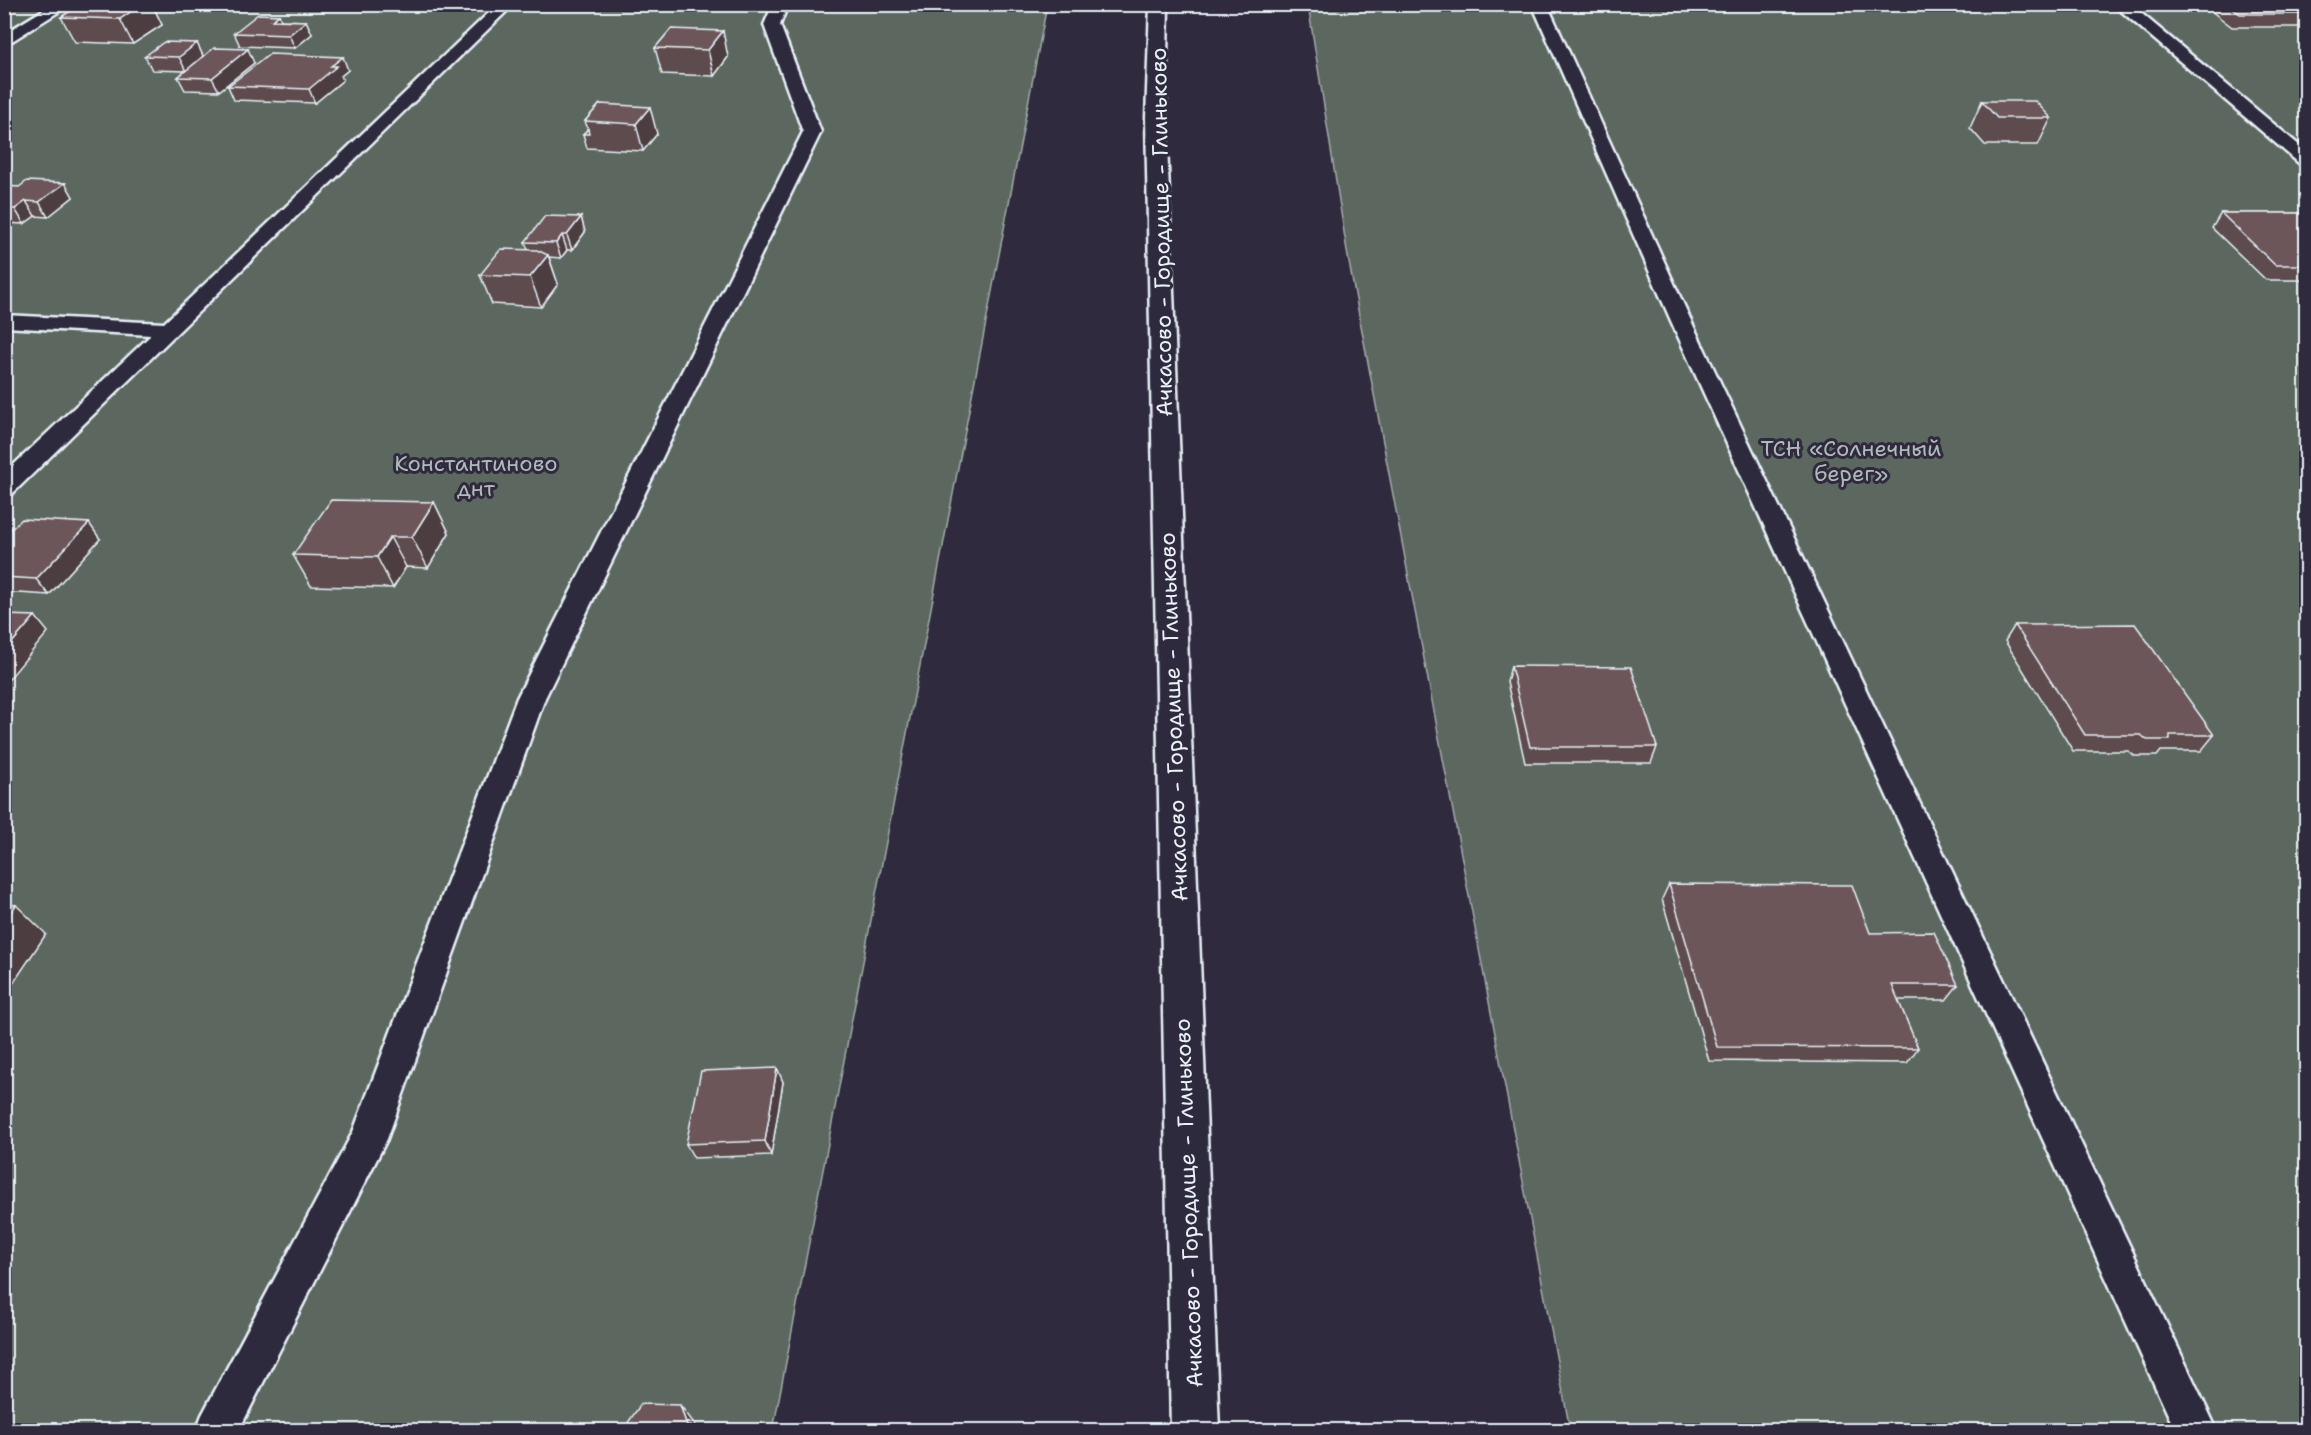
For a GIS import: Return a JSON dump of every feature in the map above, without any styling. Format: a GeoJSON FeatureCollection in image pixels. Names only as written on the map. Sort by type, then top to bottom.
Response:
{"type":"FeatureCollection","features":[{"type":"Feature","properties":{"kind":"street","name":"Ачкасово - Городище - Глиньково"},"geometry":{"type":"LineString","coordinates":[[1159,4],[1156,118],[1195,1431]]}},
{"type":"Feature","properties":{"kind":"lane"},"geometry":{"type":"LineString","coordinates":[[4,41],[64,4]]}},
{"type":"Feature","properties":{"kind":"lane"},"geometry":{"type":"LineString","coordinates":[[4,488],[507,4]]}},
{"type":"Feature","properties":{"kind":"lane"},"geometry":{"type":"LineString","coordinates":[[217,1431],[369,1138],[531,698],[812,132],[772,25],[781,4]]}},
{"type":"Feature","properties":{"kind":"lane"},"geometry":{"type":"LineString","coordinates":[[1539,4],[1682,323],[2196,1431]]}},
{"type":"Feature","properties":{"kind":"lane"},"geometry":{"type":"LineString","coordinates":[[2120,4],[2307,160]]}},
{"type":"Feature","properties":{"kind":"lane"},"geometry":{"type":"LineString","coordinates":[[4,321],[167,329]]}},
{"type":"Feature","properties":{"kind":"green space","name":"Константиново днт"},"geometry":{"type":"Polygon","coordinates":[[[5,5],[1047,5],[773,1430],[5,1430],[5,5]]]}},
{"type":"Feature","properties":{"kind":"green space","name":"ТСН «Солнечный берег»"},"geometry":{"type":"Polygon","coordinates":[[[1308,5],[2306,5],[2306,1430],[1570,1430],[1348,257],[1308,5]]]}},
{"type":"Feature","properties":{"kind":"building"},"geometry":{"type":"Polygon","coordinates":[[[81,4],[142,4],[120,19],[61,17],[81,4]]]}},
{"type":"Feature","properties":{"kind":"building"},"geometry":{"type":"Polygon","coordinates":[[[2227,4],[2307,4],[2307,14],[2240,14],[2227,4]]]}},
{"type":"Feature","properties":{"kind":"building"},"geometry":{"type":"Polygon","coordinates":[[[258,14],[279,15],[272,20],[306,21],[289,35],[234,33],[258,14]]]}},
{"type":"Feature","properties":{"kind":"building"},"geometry":{"type":"Polygon","coordinates":[[[671,29],[723,31],[708,50],[655,48],[671,29]]]}},
{"type":"Feature","properties":{"kind":"building"},"geometry":{"type":"Polygon","coordinates":[[[164,42],[197,43],[179,57],[145,56],[164,42]]]}},
{"type":"Feature","properties":{"kind":"building"},"geometry":{"type":"Polygon","coordinates":[[[214,48],[248,49],[212,78],[178,77],[214,48]]]}},
{"type":"Feature","properties":{"kind":"building"},"geometry":{"type":"Polygon","coordinates":[[[270,54],[343,57],[331,66],[337,66],[309,89],[228,86],[270,54]]]}},
{"type":"Feature","properties":{"kind":"building"},"geometry":{"type":"Polygon","coordinates":[[[1982,101],[2035,101],[2051,118],[1997,118],[1982,101]]]}},
{"type":"Feature","properties":{"kind":"building"},"geometry":{"type":"Polygon","coordinates":[[[600,104],[650,107],[636,124],[585,121],[600,104]]]}},
{"type":"Feature","properties":{"kind":"building"},"geometry":{"type":"Polygon","coordinates":[[[27,181],[65,183],[39,202],[26,201],[15,209],[4,209],[4,186],[19,187],[27,181]]]}},
{"type":"Feature","properties":{"kind":"building"},"geometry":{"type":"Polygon","coordinates":[[[2221,213],[2307,213],[2307,265],[2275,265],[2221,213]]]}},
{"type":"Feature","properties":{"kind":"building"},"geometry":{"type":"Polygon","coordinates":[[[545,216],[581,217],[567,235],[562,235],[556,243],[525,242],[545,216]]]}},
{"type":"Feature","properties":{"kind":"building"},"geometry":{"type":"Polygon","coordinates":[[[501,249],[537,250],[548,255],[530,277],[480,275],[501,249]]]}},
{"type":"Feature","properties":{"kind":"building"},"geometry":{"type":"Polygon","coordinates":[[[331,500],[434,502],[412,537],[390,537],[377,557],[293,555],[331,500]]]}},
{"type":"Feature","properties":{"kind":"building"},"geometry":{"type":"Polygon","coordinates":[[[22,519],[89,523],[36,579],[4,577],[4,536],[22,519]]]}},
{"type":"Feature","properties":{"kind":"building"},"geometry":{"type":"Polygon","coordinates":[[[4,615],[35,616],[4,652],[4,615]]]}},
{"type":"Feature","properties":{"kind":"building"},"geometry":{"type":"Polygon","coordinates":[[[2135,624],[2214,735],[2170,735],[2170,740],[2147,740],[2141,735],[2085,735],[2015,625],[2135,624]]]}},
{"type":"Feature","properties":{"kind":"building"},"geometry":{"type":"Polygon","coordinates":[[[1511,666],[1631,667],[1657,747],[1530,747],[1511,666]]]}},
{"type":"Feature","properties":{"kind":"building"},"geometry":{"type":"Polygon","coordinates":[[[1669,884],[1852,885],[1870,933],[1934,932],[1958,985],[1892,985],[1918,1048],[1717,1047],[1669,884]]]}},
{"type":"Feature","properties":{"kind":"building"},"geometry":{"type":"Polygon","coordinates":[[[4,904],[16,905],[4,921],[4,904]]]}},
{"type":"Feature","properties":{"kind":"building"},"geometry":{"type":"Polygon","coordinates":[[[777,1068],[765,1141],[686,1144],[701,1071],[777,1068]]]}},
{"type":"Feature","properties":{"kind":"building"},"geometry":{"type":"Polygon","coordinates":[[[641,1404],[680,1405],[687,1426],[696,1426],[695,1431],[548,1431],[549,1427],[625,1427],[641,1404]]]}}]}
